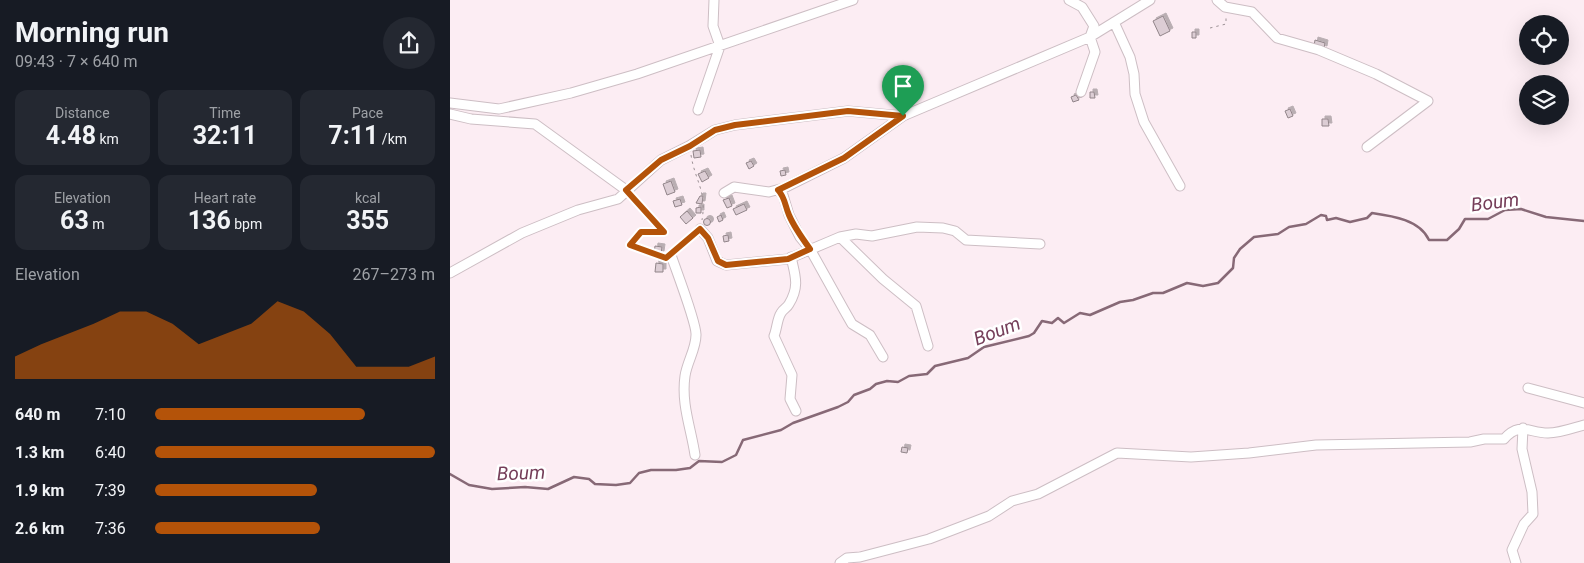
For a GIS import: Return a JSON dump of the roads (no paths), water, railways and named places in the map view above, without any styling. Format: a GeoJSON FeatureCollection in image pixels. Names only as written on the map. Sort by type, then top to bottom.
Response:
{"type":"FeatureCollection","features":[{"type":"Feature","properties":{"kind":"street"},"geometry":{"type":"LineString","coordinates":[[698,110],[720,46],[713,26],[714,0]]}},
{"type":"Feature","properties":{"kind":"street"},"geometry":{"type":"LineString","coordinates":[[450,103],[499,109],[580,90],[720,46],[853,0]]}},
{"type":"Feature","properties":{"kind":"street"},"geometry":{"type":"LineString","coordinates":[[1069,0],[1082,7],[1094,26],[1090,37],[1094,52],[1081,92]]}},
{"type":"Feature","properties":{"kind":"street"},"geometry":{"type":"LineString","coordinates":[[724,193],[734,187],[769,192],[778,190],[844,158],[903,116],[1090,37],[1150,0]]}},
{"type":"Feature","properties":{"kind":"street"},"geometry":{"type":"LineString","coordinates":[[1217,0],[1225,7],[1252,12],[1277,38],[1320,50],[1376,74],[1428,101],[1367,147]]}},
{"type":"Feature","properties":{"kind":"street"},"geometry":{"type":"LineString","coordinates":[[1114,22],[1130,57],[1135,94],[1144,122],[1180,186]]}},
{"type":"Feature","properties":{"kind":"street"},"geometry":{"type":"LineString","coordinates":[[450,273],[522,233],[578,210],[618,199],[661,160],[690,146],[715,130],[744,124],[848,111],[903,116]]}},
{"type":"Feature","properties":{"kind":"street"},"geometry":{"type":"LineString","coordinates":[[450,114],[471,119],[534,124],[626,190]]}},
{"type":"Feature","properties":{"kind":"street"},"geometry":{"type":"LineString","coordinates":[[778,190],[783,195],[789,215],[800,237],[810,249],[852,324],[870,335],[883,357]]}},
{"type":"Feature","properties":{"kind":"street"},"geometry":{"type":"LineString","coordinates":[[700,229],[708,238],[718,261],[726,265],[791,257],[840,237],[856,234],[872,236],[926,227],[955,231],[966,240],[1040,244]]}},
{"type":"Feature","properties":{"kind":"street"},"geometry":{"type":"LineString","coordinates":[[840,237],[883,279],[916,306],[928,346]]}},
{"type":"Feature","properties":{"kind":"street"},"geometry":{"type":"LineString","coordinates":[[671,255],[697,334],[685,375],[684,394],[684,411],[692,432],[694,455]]}},
{"type":"Feature","properties":{"kind":"street"},"geometry":{"type":"LineString","coordinates":[[791,257],[796,272],[794,296],[788,306],[781,312],[774,336],[792,375],[790,399],[796,411]]}},
{"type":"Feature","properties":{"kind":"street"},"geometry":{"type":"LineString","coordinates":[[1528,388],[1584,403]]}},
{"type":"Feature","properties":{"kind":"street"},"geometry":{"type":"LineString","coordinates":[[840,563],[847,558],[860,557],[929,539],[989,516],[1012,502],[1038,494],[1117,453],[1191,456],[1249,454],[1316,445],[1470,442],[1484,439],[1504,439],[1511,431],[1523,428],[1547,433],[1584,425]]}},
{"type":"Feature","properties":{"kind":"street"},"geometry":{"type":"LineString","coordinates":[[1516,563],[1512,550],[1524,524],[1533,514],[1532,492],[1522,449],[1523,428]]}},
{"type":"Feature","properties":{"kind":"waterway","name":"Boum"},"geometry":{"type":"LineString","coordinates":[[450,474],[469,485],[492,489],[525,487],[548,489],[574,477],[589,479],[595,484],[616,485],[630,483],[639,473],[651,470],[690,468],[699,461],[722,462],[736,455],[743,440],[781,430],[793,423],[838,407],[848,402],[854,395],[870,389],[876,384],[887,381],[898,382],[909,376],[927,374],[935,366],[968,358],[984,347],[1029,336],[1034,333],[1042,321],[1052,323],[1058,318],[1064,323],[1080,313],[1090,315],[1120,302],[1153,293],[1163,293],[1187,283],[1203,286],[1218,283],[1233,268],[1234,258],[1240,249],[1254,237],[1278,234],[1289,227],[1306,224],[1321,215],[1326,216],[1327,220],[1336,218],[1350,222],[1367,218],[1372,213],[1397,218],[1413,223],[1425,233],[1429,240],[1447,240],[1459,229],[1465,219],[1488,219],[1505,210],[1521,209],[1546,217],[1584,221]]}}]}
